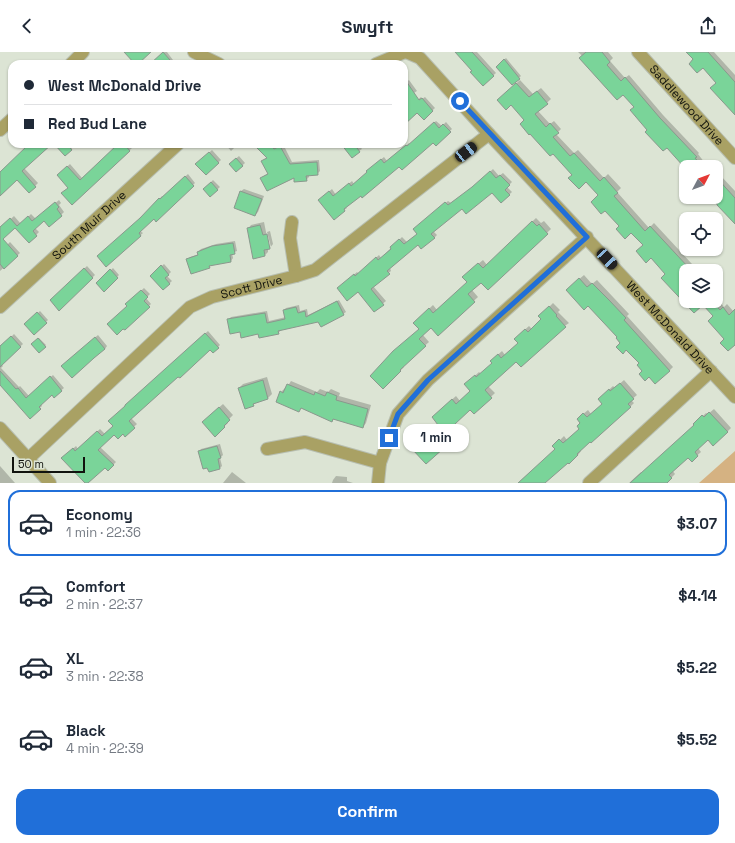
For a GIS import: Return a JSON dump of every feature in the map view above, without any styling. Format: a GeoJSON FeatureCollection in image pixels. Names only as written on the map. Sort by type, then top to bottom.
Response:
{"type":"FeatureCollection","features":[{"type":"Feature","properties":{"kind":"street"},"geometry":{"type":"LineString","coordinates":[[75,60],[83,52]]}},
{"type":"Feature","properties":{"kind":"street"},"geometry":{"type":"LineString","coordinates":[[194,52],[211,60]]}},
{"type":"Feature","properties":{"kind":"street","name":"West McDonald Drive"},"geometry":{"type":"LineString","coordinates":[[386,60],[406,52],[420,58],[735,397]]}},
{"type":"Feature","properties":{"kind":"street","name":"Saddlewood Drive"},"geometry":{"type":"LineString","coordinates":[[638,52],[735,158]]}},
{"type":"Feature","properties":{"kind":"street"},"geometry":{"type":"LineString","coordinates":[[0,130],[8,123]]}},
{"type":"Feature","properties":{"kind":"street","name":"Scott Drive"},"geometry":{"type":"LineString","coordinates":[[28,459],[190,307],[212,297],[315,270],[489,134]]}},
{"type":"Feature","properties":{"kind":"street","name":"South Muir Drive"},"geometry":{"type":"LineString","coordinates":[[0,307],[174,148]]}},
{"type":"Feature","properties":{"kind":"street"},"geometry":{"type":"LineString","coordinates":[[292,222],[290,238],[296,276]]}},
{"type":"Feature","properties":{"kind":"street"},"geometry":{"type":"LineString","coordinates":[[378,483],[380,463],[398,414],[428,380],[587,237]]}},
{"type":"Feature","properties":{"kind":"street"},"geometry":{"type":"LineString","coordinates":[[589,483],[711,371]]}},
{"type":"Feature","properties":{"kind":"street"},"geometry":{"type":"LineString","coordinates":[[0,428],[50,483]]}},
{"type":"Feature","properties":{"kind":"street"},"geometry":{"type":"LineString","coordinates":[[267,449],[305,442],[380,463]]}},
{"type":"Feature","properties":{"kind":"shaded area"},"geometry":{"type":"Polygon","coordinates":[[[735,451],[735,483],[699,483],[735,451]]]}},
{"type":"Feature","properties":{"kind":"building"},"geometry":{"type":"Polygon","coordinates":[[[124,52],[151,52],[142,60],[131,60],[124,52]]]}},
{"type":"Feature","properties":{"kind":"building"},"geometry":{"type":"Polygon","coordinates":[[[163,52],[170,60],[154,60],[163,52]]]}},
{"type":"Feature","properties":{"kind":"building"},"geometry":{"type":"Polygon","coordinates":[[[455,52],[472,52],[494,76],[483,86],[455,52]]]}},
{"type":"Feature","properties":{"kind":"building"},"geometry":{"type":"Polygon","coordinates":[[[586,52],[602,52],[610,62],[607,65],[621,81],[625,77],[660,118],[697,157],[695,158],[697,160],[679,160],[679,161],[667,148],[663,151],[645,132],[647,130],[630,110],[634,107],[623,95],[617,100],[579,58],[586,52]]]}},
{"type":"Feature","properties":{"kind":"building"},"geometry":{"type":"Polygon","coordinates":[[[686,52],[708,52],[735,82],[735,115],[710,88],[716,83],[703,68],[697,73],[689,64],[693,59],[686,52]]]}},
{"type":"Feature","properties":{"kind":"building"},"geometry":{"type":"Polygon","coordinates":[[[504,59],[520,79],[512,85],[496,67],[504,59]]]}},
{"type":"Feature","properties":{"kind":"building"},"geometry":{"type":"Polygon","coordinates":[[[516,83],[529,97],[537,91],[548,104],[535,114],[546,127],[550,123],[559,133],[553,137],[570,156],[574,153],[600,181],[604,177],[618,193],[614,196],[645,231],[650,226],[685,264],[679,264],[679,297],[661,278],[665,274],[651,258],[646,263],[636,251],[643,245],[631,233],[625,239],[616,229],[619,226],[605,211],[601,214],[591,202],[598,195],[586,182],[579,189],[568,178],[572,175],[553,154],[550,156],[520,124],[524,120],[511,105],[506,110],[497,100],[516,83]]]}},
{"type":"Feature","properties":{"kind":"building"},"geometry":{"type":"Polygon","coordinates":[[[408,84],[419,100],[422,98],[433,111],[424,120],[417,113],[408,121],[408,84]]]}},
{"type":"Feature","properties":{"kind":"building"},"geometry":{"type":"Polygon","coordinates":[[[434,122],[439,128],[443,124],[451,132],[436,146],[433,143],[402,170],[399,167],[362,198],[361,196],[344,209],[345,211],[334,220],[318,200],[329,191],[333,196],[349,183],[351,186],[381,159],[384,163],[402,148],[408,148],[408,145],[434,122]]]}},
{"type":"Feature","properties":{"kind":"building"},"geometry":{"type":"Polygon","coordinates":[[[25,148],[48,148],[22,171],[36,187],[29,193],[17,180],[0,196],[0,172],[25,148]]]}},
{"type":"Feature","properties":{"kind":"building"},"geometry":{"type":"Polygon","coordinates":[[[58,148],[70,148],[72,150],[65,156],[58,148]]]}},
{"type":"Feature","properties":{"kind":"building"},"geometry":{"type":"Polygon","coordinates":[[[114,148],[127,148],[130,151],[72,205],[61,193],[68,188],[57,175],[67,166],[80,180],[114,148]]]}},
{"type":"Feature","properties":{"kind":"building"},"geometry":{"type":"Polygon","coordinates":[[[257,148],[281,148],[290,164],[317,162],[318,175],[306,176],[307,181],[294,182],[294,178],[267,191],[260,178],[268,174],[261,161],[267,158],[257,148]]]}},
{"type":"Feature","properties":{"kind":"building"},"geometry":{"type":"Polygon","coordinates":[[[344,148],[357,148],[360,152],[352,158],[344,148]]]}},
{"type":"Feature","properties":{"kind":"building"},"geometry":{"type":"Polygon","coordinates":[[[209,152],[219,163],[206,175],[195,164],[209,152]]]}},
{"type":"Feature","properties":{"kind":"building"},"geometry":{"type":"Polygon","coordinates":[[[236,158],[243,166],[236,172],[229,164],[236,158]]]}},
{"type":"Feature","properties":{"kind":"building"},"geometry":{"type":"Polygon","coordinates":[[[490,171],[496,178],[500,175],[510,185],[505,190],[510,195],[501,203],[492,193],[466,214],[462,209],[431,234],[435,238],[421,249],[418,245],[387,271],[390,274],[371,289],[384,305],[374,312],[358,292],[347,301],[337,288],[354,274],[355,276],[376,257],[378,260],[391,249],[390,247],[399,239],[404,244],[417,234],[413,229],[445,202],[448,205],[490,171]]]}},
{"type":"Feature","properties":{"kind":"building"},"geometry":{"type":"Polygon","coordinates":[[[185,176],[194,186],[156,222],[154,219],[139,233],[141,236],[106,267],[97,256],[140,218],[159,198],[160,199],[185,176]]]}},
{"type":"Feature","properties":{"kind":"building"},"geometry":{"type":"Polygon","coordinates":[[[211,182],[218,190],[210,197],[203,189],[211,182]]]}},
{"type":"Feature","properties":{"kind":"building"},"geometry":{"type":"Polygon","coordinates":[[[723,185],[735,198],[735,224],[717,205],[723,204],[723,185]]]}},
{"type":"Feature","properties":{"kind":"building"},"geometry":{"type":"Polygon","coordinates":[[[240,191],[262,199],[255,216],[234,208],[240,191]]]}},
{"type":"Feature","properties":{"kind":"building"},"geometry":{"type":"Polygon","coordinates":[[[55,202],[59,207],[57,209],[62,216],[49,227],[44,221],[33,231],[37,236],[29,243],[15,228],[3,239],[18,256],[4,269],[0,264],[0,227],[10,218],[17,226],[28,216],[32,221],[55,202]]]}},
{"type":"Feature","properties":{"kind":"building"},"geometry":{"type":"Polygon","coordinates":[[[532,221],[537,226],[539,224],[548,234],[488,290],[481,283],[468,294],[475,302],[438,336],[431,328],[419,339],[426,346],[400,370],[401,371],[383,389],[370,376],[393,351],[419,329],[413,323],[429,308],[433,313],[467,282],[462,277],[478,263],[483,268],[532,221]]]}},
{"type":"Feature","properties":{"kind":"building"},"geometry":{"type":"Polygon","coordinates":[[[260,225],[263,235],[267,234],[270,249],[264,250],[265,256],[253,259],[247,228],[260,225]]]}},
{"type":"Feature","properties":{"kind":"building"},"geometry":{"type":"Polygon","coordinates":[[[233,243],[235,254],[230,255],[231,262],[209,266],[210,268],[191,274],[186,259],[198,255],[197,252],[212,246],[233,243]]]}},
{"type":"Feature","properties":{"kind":"building"},"geometry":{"type":"Polygon","coordinates":[[[161,265],[169,275],[165,278],[170,284],[163,290],[150,276],[161,265]]]}},
{"type":"Feature","properties":{"kind":"building"},"geometry":{"type":"Polygon","coordinates":[[[84,268],[93,278],[59,311],[50,300],[84,268]]]}},
{"type":"Feature","properties":{"kind":"building"},"geometry":{"type":"Polygon","coordinates":[[[110,269],[118,278],[104,292],[96,283],[110,269]]]}},
{"type":"Feature","properties":{"kind":"building"},"geometry":{"type":"Polygon","coordinates":[[[579,278],[587,287],[592,283],[609,300],[626,318],[624,320],[670,371],[655,384],[649,377],[645,381],[639,374],[642,371],[637,365],[639,363],[626,350],[623,354],[616,347],[620,343],[616,338],[617,337],[588,306],[584,310],[566,290],[579,278]]]}},
{"type":"Feature","properties":{"kind":"building"},"geometry":{"type":"Polygon","coordinates":[[[141,290],[148,297],[144,301],[150,307],[125,330],[123,329],[117,335],[107,324],[127,306],[125,304],[141,290]]]}},
{"type":"Feature","properties":{"kind":"building"},"geometry":{"type":"Polygon","coordinates":[[[337,301],[344,315],[321,327],[318,322],[278,331],[279,334],[259,338],[258,334],[241,338],[240,332],[230,334],[227,319],[265,313],[267,323],[285,319],[283,310],[296,307],[298,313],[305,311],[306,317],[337,301]]]}},
{"type":"Feature","properties":{"kind":"building"},"geometry":{"type":"Polygon","coordinates":[[[549,306],[566,327],[521,367],[516,362],[485,390],[492,398],[474,414],[470,410],[440,438],[441,439],[438,442],[444,448],[426,464],[412,449],[438,425],[432,417],[452,399],[456,404],[470,391],[464,384],[475,375],[476,377],[492,363],[490,361],[498,354],[501,358],[518,343],[514,339],[525,329],[528,332],[541,319],[538,316],[549,306]]]}},
{"type":"Feature","properties":{"kind":"building"},"geometry":{"type":"Polygon","coordinates":[[[723,307],[729,315],[735,309],[735,345],[728,351],[720,343],[724,339],[708,321],[713,316],[706,308],[718,308],[720,310],[723,307]]]}},
{"type":"Feature","properties":{"kind":"building"},"geometry":{"type":"Polygon","coordinates":[[[689,308],[700,308],[694,313],[689,308]]]}},
{"type":"Feature","properties":{"kind":"building"},"geometry":{"type":"Polygon","coordinates":[[[37,312],[47,323],[34,335],[24,324],[37,312]]]}},
{"type":"Feature","properties":{"kind":"building"},"geometry":{"type":"Polygon","coordinates":[[[205,333],[219,348],[213,353],[210,350],[180,378],[178,377],[129,421],[135,428],[125,437],[123,434],[118,439],[114,435],[98,450],[114,465],[108,471],[105,468],[88,483],[85,483],[61,458],[73,448],[75,451],[97,431],[102,436],[113,426],[108,421],[205,333]]]}},
{"type":"Feature","properties":{"kind":"building"},"geometry":{"type":"Polygon","coordinates":[[[11,336],[21,347],[0,367],[0,346],[11,336]]]}},
{"type":"Feature","properties":{"kind":"building"},"geometry":{"type":"Polygon","coordinates":[[[95,337],[105,349],[72,378],[61,366],[95,337]]]}},
{"type":"Feature","properties":{"kind":"building"},"geometry":{"type":"Polygon","coordinates":[[[38,338],[46,347],[39,353],[31,344],[38,338]]]}},
{"type":"Feature","properties":{"kind":"building"},"geometry":{"type":"Polygon","coordinates":[[[0,371],[26,398],[50,376],[62,391],[54,398],[52,395],[39,407],[41,409],[30,419],[0,385],[0,371]]]}},
{"type":"Feature","properties":{"kind":"building"},"geometry":{"type":"Polygon","coordinates":[[[263,380],[268,399],[253,404],[254,406],[245,409],[238,388],[263,380]]]}},
{"type":"Feature","properties":{"kind":"building"},"geometry":{"type":"Polygon","coordinates":[[[620,383],[634,399],[628,404],[631,407],[591,443],[590,442],[569,464],[568,463],[545,483],[518,483],[555,449],[552,446],[559,439],[563,443],[579,429],[577,426],[580,423],[577,419],[583,413],[587,417],[602,404],[598,399],[609,389],[610,391],[620,383]]]}},
{"type":"Feature","properties":{"kind":"building"},"geometry":{"type":"Polygon","coordinates":[[[287,384],[314,395],[315,392],[325,396],[327,392],[337,396],[336,400],[368,409],[363,428],[333,419],[332,422],[301,408],[299,412],[276,402],[280,391],[283,393],[287,384]]]}},
{"type":"Feature","properties":{"kind":"building"},"geometry":{"type":"Polygon","coordinates":[[[219,407],[230,420],[215,437],[202,422],[219,407]]]}},
{"type":"Feature","properties":{"kind":"building"},"geometry":{"type":"Polygon","coordinates":[[[709,412],[728,432],[713,446],[708,440],[695,452],[698,456],[692,462],[688,458],[669,475],[672,478],[667,483],[630,483],[694,425],[693,424],[702,415],[704,417],[709,412]]]}},
{"type":"Feature","properties":{"kind":"building"},"geometry":{"type":"Polygon","coordinates":[[[217,446],[221,458],[218,459],[220,469],[209,472],[207,468],[203,469],[198,451],[217,446]]]}},
{"type":"Feature","properties":{"kind":"route"},"geometry":{"type":"LineString","coordinates":[[389,438],[398,414],[428,380],[587,237],[489,134],[460,101]]}}]}
